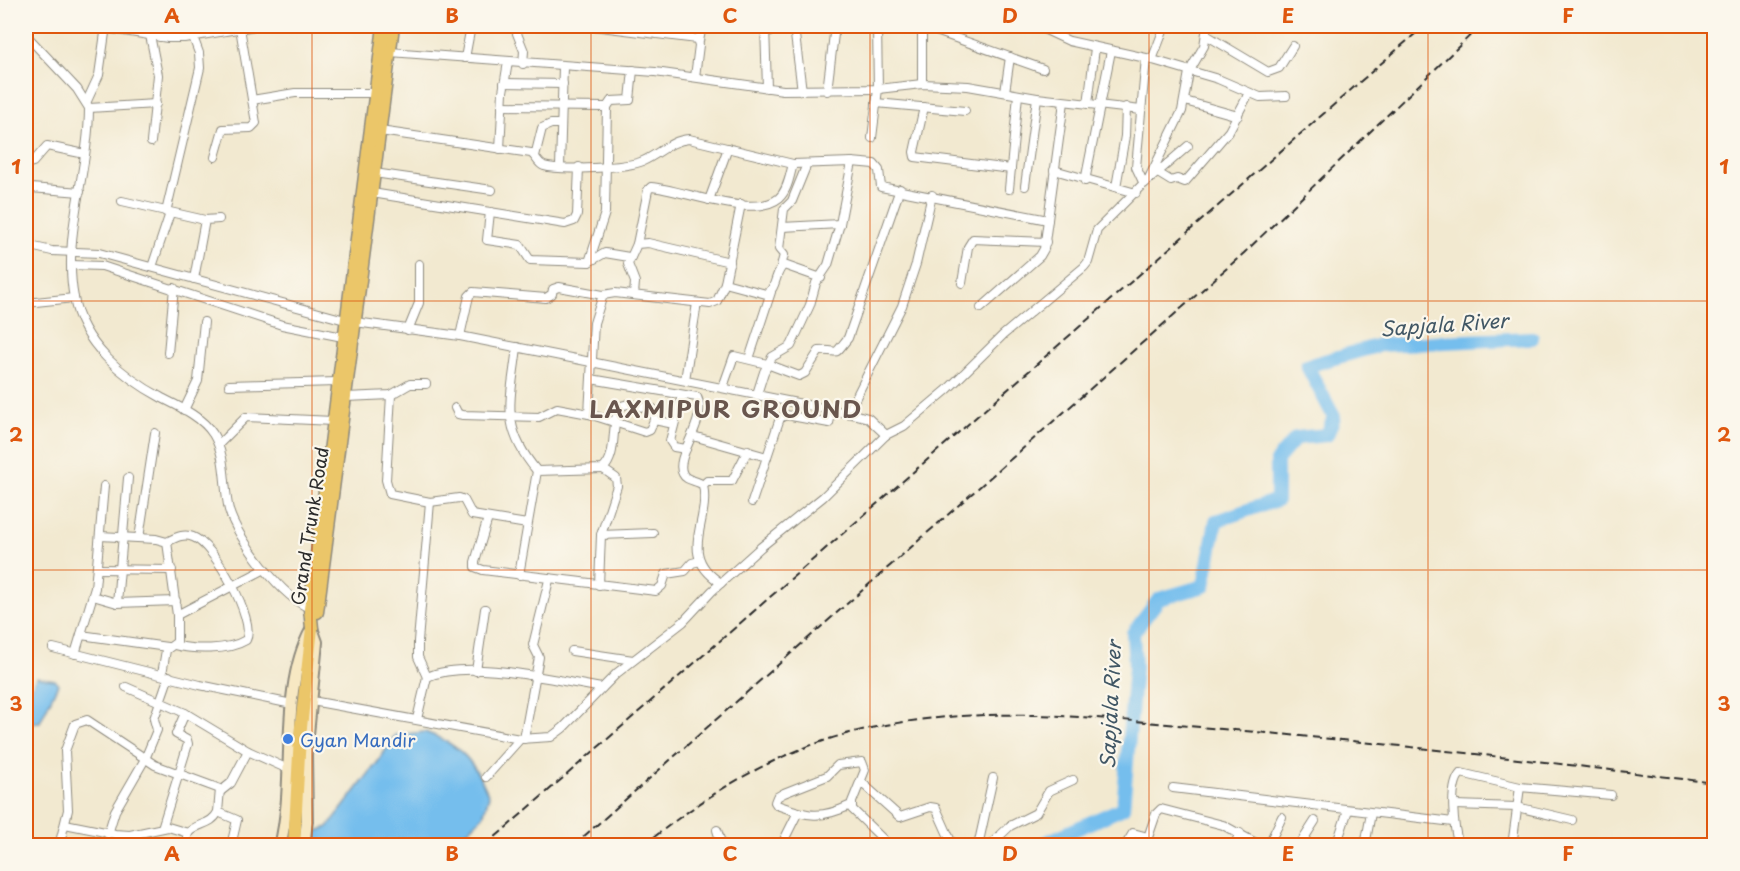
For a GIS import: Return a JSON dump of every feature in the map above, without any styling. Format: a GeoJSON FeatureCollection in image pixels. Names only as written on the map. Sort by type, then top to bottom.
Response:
{"type":"FeatureCollection","features":[{"type":"Feature","properties":{"kind":"main road","name":"Grand Trunk Road"},"geometry":{"type":"LineString","coordinates":[[313,616],[346,397],[350,322],[384,26]]}},
{"type":"Feature","properties":{"kind":"main road","name":"Grand Trunk Road"},"geometry":{"type":"LineString","coordinates":[[313,616],[343,337],[350,322],[372,194],[393,26]]}},
{"type":"Feature","properties":{"kind":"main road"},"geometry":{"type":"LineString","coordinates":[[294,846],[299,744],[313,616]]}},
{"type":"Feature","properties":{"kind":"street"},"geometry":{"type":"LineString","coordinates":[[158,26],[160,37]]}},
{"type":"Feature","properties":{"kind":"street"},"geometry":{"type":"LineString","coordinates":[[152,267],[168,212],[198,83],[199,52],[189,26]]}},
{"type":"Feature","properties":{"kind":"street"},"geometry":{"type":"LineString","coordinates":[[255,26],[195,37],[160,37],[105,27],[99,75],[88,104],[85,154],[71,265],[74,298],[80,321],[94,345],[118,369],[202,422],[219,444],[233,520],[265,569],[313,616],[317,642],[306,755],[307,821],[304,846]]}},
{"type":"Feature","properties":{"kind":"street"},"geometry":{"type":"LineString","coordinates":[[465,58],[471,26]]}},
{"type":"Feature","properties":{"kind":"street"},"geometry":{"type":"LineString","coordinates":[[520,26],[514,26],[524,51],[523,64]]}},
{"type":"Feature","properties":{"kind":"street"},"geometry":{"type":"LineString","coordinates":[[593,26],[694,38],[699,41]]}},
{"type":"Feature","properties":{"kind":"street"},"geometry":{"type":"LineString","coordinates":[[695,78],[702,26]]}},
{"type":"Feature","properties":{"kind":"street"},"geometry":{"type":"LineString","coordinates":[[767,88],[765,29],[804,26]]}},
{"type":"Feature","properties":{"kind":"street"},"geometry":{"type":"LineString","coordinates":[[827,90],[835,26]]}},
{"type":"Feature","properties":{"kind":"street"},"geometry":{"type":"LineString","coordinates":[[872,138],[878,88],[877,26]]}},
{"type":"Feature","properties":{"kind":"street"},"geometry":{"type":"LineString","coordinates":[[922,84],[922,26],[1043,69]]}},
{"type":"Feature","properties":{"kind":"street"},"geometry":{"type":"LineString","coordinates":[[1037,26],[1069,41],[1149,59],[1218,79],[1250,93],[1273,98],[1286,96]]}},
{"type":"Feature","properties":{"kind":"street"},"geometry":{"type":"LineString","coordinates":[[1144,184],[1136,167],[1140,110],[1149,59],[1165,26]]}},
{"type":"Feature","properties":{"kind":"street"},"geometry":{"type":"LineString","coordinates":[[1144,184],[1185,101],[1189,72],[1204,46],[1207,26]]}},
{"type":"Feature","properties":{"kind":"street"},"geometry":{"type":"LineString","coordinates":[[794,27],[802,91]]}},
{"type":"Feature","properties":{"kind":"street"},"geometry":{"type":"LineString","coordinates":[[215,157],[223,129],[254,126],[256,118],[240,28]]}},
{"type":"Feature","properties":{"kind":"street"},"geometry":{"type":"LineString","coordinates":[[26,35],[88,104],[156,104]]}},
{"type":"Feature","properties":{"kind":"street"},"geometry":{"type":"LineString","coordinates":[[150,35],[158,75],[151,141]]}},
{"type":"Feature","properties":{"kind":"street"},"geometry":{"type":"LineString","coordinates":[[1206,35],[1268,72],[1279,68],[1293,46]]}},
{"type":"Feature","properties":{"kind":"street"},"geometry":{"type":"LineString","coordinates":[[1088,104],[1095,48]]}},
{"type":"Feature","properties":{"kind":"street"},"geometry":{"type":"LineString","coordinates":[[1085,181],[1112,51]]}},
{"type":"Feature","properties":{"kind":"street"},"geometry":{"type":"LineString","coordinates":[[390,52],[563,67],[633,70],[802,91],[922,84],[968,86],[1064,102],[1140,110]]}},
{"type":"Feature","properties":{"kind":"street"},"geometry":{"type":"LineString","coordinates":[[1005,92],[1010,57]]}},
{"type":"Feature","properties":{"kind":"street"},"geometry":{"type":"LineString","coordinates":[[500,149],[504,83],[508,62]]}},
{"type":"Feature","properties":{"kind":"street"},"geometry":{"type":"LineString","coordinates":[[560,167],[563,67]]}},
{"type":"Feature","properties":{"kind":"street"},"geometry":{"type":"LineString","coordinates":[[589,262],[605,213],[604,167],[607,107],[611,101],[630,100],[633,70]]}},
{"type":"Feature","properties":{"kind":"street"},"geometry":{"type":"LineString","coordinates":[[504,83],[563,84]]}},
{"type":"Feature","properties":{"kind":"street"},"geometry":{"type":"LineString","coordinates":[[252,100],[295,93],[376,93]]}},
{"type":"Feature","properties":{"kind":"street"},"geometry":{"type":"LineString","coordinates":[[1158,173],[1171,182],[1177,179],[1185,182],[1216,147],[1238,116],[1250,93]]}},
{"type":"Feature","properties":{"kind":"street"},"geometry":{"type":"LineString","coordinates":[[1010,189],[1018,95]]}},
{"type":"Feature","properties":{"kind":"street"},"geometry":{"type":"LineString","coordinates":[[1025,186],[1037,98]]}},
{"type":"Feature","properties":{"kind":"street"},"geometry":{"type":"LineString","coordinates":[[1185,101],[1238,116]]}},
{"type":"Feature","properties":{"kind":"street"},"geometry":{"type":"LineString","coordinates":[[981,308],[1040,256],[1046,242],[1064,102]]}},
{"type":"Feature","properties":{"kind":"street"},"geometry":{"type":"LineString","coordinates":[[876,104],[965,111]]}},
{"type":"Feature","properties":{"kind":"street"},"geometry":{"type":"LineString","coordinates":[[502,106],[607,107]]}},
{"type":"Feature","properties":{"kind":"street"},"geometry":{"type":"LineString","coordinates":[[924,107],[914,152],[915,157],[1011,169]]}},
{"type":"Feature","properties":{"kind":"street"},"geometry":{"type":"LineString","coordinates":[[1116,187],[1125,136],[1126,107]]}},
{"type":"Feature","properties":{"kind":"street"},"geometry":{"type":"LineString","coordinates":[[535,156],[542,128],[546,125],[561,124]]}},
{"type":"Feature","properties":{"kind":"street"},"geometry":{"type":"LineString","coordinates":[[380,131],[500,149],[535,156],[541,164],[560,167],[604,167],[642,161],[682,140],[728,148],[793,164],[852,162],[874,164],[879,170],[881,187],[932,195],[1048,220]]}},
{"type":"Feature","properties":{"kind":"street"},"geometry":{"type":"LineString","coordinates":[[26,164],[33,162],[48,146],[85,154]]}},
{"type":"Feature","properties":{"kind":"street"},"geometry":{"type":"LineString","coordinates":[[312,701],[522,739],[551,737],[633,660],[683,622],[722,583],[823,497],[886,435],[904,426],[955,384],[1003,335],[1084,267],[1088,262],[1097,230],[1144,184],[1188,146]]}},
{"type":"Feature","properties":{"kind":"street"},"geometry":{"type":"LineString","coordinates":[[709,200],[728,148]]}},
{"type":"Feature","properties":{"kind":"street"},"geometry":{"type":"LineString","coordinates":[[757,394],[767,364],[772,357],[791,346],[816,283],[821,278],[840,224],[852,162]]}},
{"type":"Feature","properties":{"kind":"street"},"geometry":{"type":"LineString","coordinates":[[633,295],[635,282],[628,264],[629,257],[637,244],[646,197],[651,187],[709,200],[741,204],[764,203],[778,198],[784,191],[793,164]]}},
{"type":"Feature","properties":{"kind":"street"},"geometry":{"type":"LineString","coordinates":[[749,359],[784,258],[779,249],[784,209],[792,201],[807,164]]}},
{"type":"Feature","properties":{"kind":"street"},"geometry":{"type":"LineString","coordinates":[[372,194],[570,224],[577,215],[579,167]]}},
{"type":"Feature","properties":{"kind":"street"},"geometry":{"type":"LineString","coordinates":[[1054,170],[1085,181],[1136,193]]}},
{"type":"Feature","properties":{"kind":"street"},"geometry":{"type":"LineString","coordinates":[[374,173],[492,190]]}},
{"type":"Feature","properties":{"kind":"street"},"geometry":{"type":"LineString","coordinates":[[31,188],[80,192]]}},
{"type":"Feature","properties":{"kind":"street"},"geometry":{"type":"LineString","coordinates":[[723,387],[734,356],[802,375],[819,351],[836,353],[840,351],[849,338],[874,256],[900,189]]}},
{"type":"Feature","properties":{"kind":"street"},"geometry":{"type":"LineString","coordinates":[[848,413],[902,306],[916,264],[932,195]]}},
{"type":"Feature","properties":{"kind":"street"},"geometry":{"type":"LineString","coordinates":[[122,201],[205,220],[219,219]]}},
{"type":"Feature","properties":{"kind":"street"},"geometry":{"type":"LineString","coordinates":[[460,336],[469,296],[473,292],[546,298],[552,294],[553,289],[559,287],[603,295],[633,295],[697,303],[717,301],[725,284],[741,204]]}},
{"type":"Feature","properties":{"kind":"street"},"geometry":{"type":"LineString","coordinates":[[490,212],[487,237],[489,241],[520,245],[527,259],[589,262],[605,253],[629,257]]}},
{"type":"Feature","properties":{"kind":"street"},"geometry":{"type":"LineString","coordinates":[[194,279],[205,220]]}},
{"type":"Feature","properties":{"kind":"street"},"geometry":{"type":"LineString","coordinates":[[782,227],[840,224]]}},
{"type":"Feature","properties":{"kind":"street"},"geometry":{"type":"LineString","coordinates":[[962,283],[968,247],[974,239],[1046,242]]}},
{"type":"Feature","properties":{"kind":"street"},"geometry":{"type":"LineString","coordinates":[[637,244],[648,243],[730,262]]}},
{"type":"Feature","properties":{"kind":"street"},"geometry":{"type":"LineString","coordinates":[[26,245],[52,251],[99,253],[350,322],[460,336],[848,413],[868,418],[886,435]]}},
{"type":"Feature","properties":{"kind":"street"},"geometry":{"type":"LineString","coordinates":[[408,330],[419,303],[419,264]]}},
{"type":"Feature","properties":{"kind":"street"},"geometry":{"type":"LineString","coordinates":[[71,265],[102,266],[282,325],[343,337]]}},
{"type":"Feature","properties":{"kind":"street"},"geometry":{"type":"LineString","coordinates":[[781,266],[787,265],[821,278]]}},
{"type":"Feature","properties":{"kind":"street"},"geometry":{"type":"LineString","coordinates":[[725,284],[760,294],[771,292]]}},
{"type":"Feature","properties":{"kind":"street"},"geometry":{"type":"LineString","coordinates":[[168,353],[174,288]]}},
{"type":"Feature","properties":{"kind":"street"},"geometry":{"type":"LineString","coordinates":[[590,414],[594,323],[603,295]]}},
{"type":"Feature","properties":{"kind":"street"},"geometry":{"type":"LineString","coordinates":[[26,303],[74,298]]}},
{"type":"Feature","properties":{"kind":"street"},"geometry":{"type":"LineString","coordinates":[[685,380],[697,303]]}},
{"type":"Feature","properties":{"kind":"street"},"geometry":{"type":"LineString","coordinates":[[184,410],[198,381],[204,322]]}},
{"type":"Feature","properties":{"kind":"street"},"geometry":{"type":"LineString","coordinates":[[518,347],[510,415],[513,436],[537,471],[519,575]]}},
{"type":"Feature","properties":{"kind":"street"},"geometry":{"type":"LineString","coordinates":[[592,376],[694,396],[699,402],[693,436],[686,449],[681,472],[684,477],[703,484]]}},
{"type":"Feature","properties":{"kind":"street"},"geometry":{"type":"LineString","coordinates":[[230,385],[337,382]]}},
{"type":"Feature","properties":{"kind":"street"},"geometry":{"type":"LineString","coordinates":[[346,397],[391,395],[410,384],[426,384]]}},
{"type":"Feature","properties":{"kind":"street"},"geometry":{"type":"LineString","coordinates":[[682,394],[671,444],[686,449]]}},
{"type":"Feature","properties":{"kind":"street"},"geometry":{"type":"LineString","coordinates":[[391,395],[387,489],[396,497],[430,502],[459,498],[464,500],[472,515],[527,524]]}},
{"type":"Feature","properties":{"kind":"street"},"geometry":{"type":"LineString","coordinates":[[455,408],[458,414],[463,415],[539,417],[557,408],[590,414],[615,423],[645,432],[650,430],[654,420],[653,409],[628,404],[618,411],[615,423],[609,461],[603,469]]}},
{"type":"Feature","properties":{"kind":"street"},"geometry":{"type":"LineString","coordinates":[[752,502],[782,415],[829,423],[832,411]]}},
{"type":"Feature","properties":{"kind":"street"},"geometry":{"type":"LineString","coordinates":[[219,444],[246,417],[333,421]]}},
{"type":"Feature","properties":{"kind":"street"},"geometry":{"type":"LineString","coordinates":[[654,420],[674,424]]}},
{"type":"Feature","properties":{"kind":"street"},"geometry":{"type":"LineString","coordinates":[[139,538],[155,433]]}},
{"type":"Feature","properties":{"kind":"street"},"geometry":{"type":"LineString","coordinates":[[693,436],[767,457]]}},
{"type":"Feature","properties":{"kind":"street"},"geometry":{"type":"LineString","coordinates":[[703,484],[707,481],[732,481],[747,450]]}},
{"type":"Feature","properties":{"kind":"street"},"geometry":{"type":"LineString","coordinates":[[537,471],[603,469],[616,478],[617,486],[601,535],[598,585]]}},
{"type":"Feature","properties":{"kind":"street"},"geometry":{"type":"LineString","coordinates":[[117,603],[121,537],[128,478]]}},
{"type":"Feature","properties":{"kind":"street"},"geometry":{"type":"LineString","coordinates":[[703,484],[698,547],[700,561],[703,568],[722,583]]}},
{"type":"Feature","properties":{"kind":"street"},"geometry":{"type":"LineString","coordinates":[[75,654],[93,596],[98,569],[104,486]]}},
{"type":"Feature","properties":{"kind":"street"},"geometry":{"type":"LineString","coordinates":[[417,719],[426,677],[420,667],[418,641],[426,573],[430,502]]}},
{"type":"Feature","properties":{"kind":"street"},"geometry":{"type":"LineString","coordinates":[[488,518],[475,567],[483,570],[549,580],[656,591],[662,586],[666,574],[685,571],[692,563],[700,561]]}},
{"type":"Feature","properties":{"kind":"street"},"geometry":{"type":"LineString","coordinates":[[601,535],[652,533]]}},
{"type":"Feature","properties":{"kind":"street"},"geometry":{"type":"LineString","coordinates":[[81,635],[170,646],[213,647],[232,645],[246,640],[248,631],[234,587],[223,568],[197,539],[184,535],[166,542]]}},
{"type":"Feature","properties":{"kind":"street"},"geometry":{"type":"LineString","coordinates":[[100,536],[162,539],[166,542],[177,615],[177,642],[170,646]]}},
{"type":"Feature","properties":{"kind":"street"},"geometry":{"type":"LineString","coordinates":[[98,569],[172,570]]}},
{"type":"Feature","properties":{"kind":"street"},"geometry":{"type":"LineString","coordinates":[[177,615],[265,569]]}},
{"type":"Feature","properties":{"kind":"street"},"geometry":{"type":"LineString","coordinates":[[486,777],[522,739],[539,657],[533,645],[549,580]]}},
{"type":"Feature","properties":{"kind":"street"},"geometry":{"type":"LineString","coordinates":[[93,596],[117,603],[176,601]]}},
{"type":"Feature","properties":{"kind":"street"},"geometry":{"type":"LineString","coordinates":[[476,671],[485,609]]}},
{"type":"Feature","properties":{"kind":"street"},"geometry":{"type":"LineString","coordinates":[[280,846],[286,814],[292,704],[304,644],[313,616]]}},
{"type":"Feature","properties":{"kind":"street"},"geometry":{"type":"LineString","coordinates":[[108,834],[115,811],[145,759],[157,730],[154,719],[170,646]]}},
{"type":"Feature","properties":{"kind":"street"},"geometry":{"type":"LineString","coordinates":[[53,648],[292,704]]}},
{"type":"Feature","properties":{"kind":"street"},"geometry":{"type":"LineString","coordinates":[[572,651],[633,660]]}},
{"type":"Feature","properties":{"kind":"street"},"geometry":{"type":"LineString","coordinates":[[426,677],[476,671],[536,677],[602,688]]}},
{"type":"Feature","properties":{"kind":"street"},"geometry":{"type":"LineString","coordinates":[[126,687],[185,712],[248,752],[288,769]]}},
{"type":"Feature","properties":{"kind":"street"},"geometry":{"type":"LineString","coordinates":[[162,828],[188,744],[176,733],[185,712]]}},
{"type":"Feature","properties":{"kind":"street"},"geometry":{"type":"LineString","coordinates":[[60,846],[68,796],[65,751],[75,724],[80,721],[92,722],[145,759],[177,774],[209,783],[221,791]]}},
{"type":"Feature","properties":{"kind":"street"},"geometry":{"type":"LineString","coordinates":[[185,846],[188,833],[195,826],[210,823],[218,812],[221,791],[231,783],[248,752]]}},
{"type":"Feature","properties":{"kind":"street"},"geometry":{"type":"LineString","coordinates":[[857,762],[864,764],[861,782],[851,805],[820,816],[777,805],[775,800],[784,793],[827,776],[842,764],[857,762]]}},
{"type":"Feature","properties":{"kind":"street"},"geometry":{"type":"LineString","coordinates":[[1459,846],[1453,822],[1457,780],[1461,773],[1520,787],[1611,795]]}},
{"type":"Feature","properties":{"kind":"street"},"geometry":{"type":"LineString","coordinates":[[978,846],[993,778]]}},
{"type":"Feature","properties":{"kind":"street"},"geometry":{"type":"LineString","coordinates":[[989,846],[1010,826],[1036,813],[1049,791],[1073,780]]}},
{"type":"Feature","properties":{"kind":"street"},"geometry":{"type":"LineString","coordinates":[[861,782],[900,817],[930,807],[936,808],[953,846]]}},
{"type":"Feature","properties":{"kind":"street"},"geometry":{"type":"LineString","coordinates":[[1512,846],[1520,787]]}},
{"type":"Feature","properties":{"kind":"street"},"geometry":{"type":"LineString","coordinates":[[1173,788],[1453,822]]}},
{"type":"Feature","properties":{"kind":"street"},"geometry":{"type":"LineString","coordinates":[[851,805],[890,846]]}},
{"type":"Feature","properties":{"kind":"street"},"geometry":{"type":"LineString","coordinates":[[1455,805],[1517,807],[1572,820]]}},
{"type":"Feature","properties":{"kind":"street"},"geometry":{"type":"LineString","coordinates":[[1145,846],[1156,814],[1161,809],[1206,819],[1240,833],[1262,846]]}},
{"type":"Feature","properties":{"kind":"street"},"geometry":{"type":"LineString","coordinates":[[1336,846],[1348,810]]}},
{"type":"Feature","properties":{"kind":"street"},"geometry":{"type":"LineString","coordinates":[[218,812],[237,820],[231,846]]}},
{"type":"Feature","properties":{"kind":"street"},"geometry":{"type":"LineString","coordinates":[[781,846],[798,812]]}},
{"type":"Feature","properties":{"kind":"street"},"geometry":{"type":"LineString","coordinates":[[1365,846],[1371,813]]}},
{"type":"Feature","properties":{"kind":"street"},"geometry":{"type":"LineString","coordinates":[[1268,846],[1282,817]]}},
{"type":"Feature","properties":{"kind":"street"},"geometry":{"type":"LineString","coordinates":[[1299,846],[1315,821]]}},
{"type":"Feature","properties":{"kind":"street"},"geometry":{"type":"LineString","coordinates":[[65,824],[108,834],[130,835],[162,828],[175,828],[188,833]]}},
{"type":"Feature","properties":{"kind":"street"},"geometry":{"type":"LineString","coordinates":[[717,830],[722,846]]}},
{"type":"Feature","properties":{"kind":"street"},"geometry":{"type":"LineString","coordinates":[[1125,846],[1133,833],[1148,837]]}},
{"type":"Feature","properties":{"kind":"street"},"geometry":{"type":"LineString","coordinates":[[1234,846],[1240,833]]}},
{"type":"Feature","properties":{"kind":"street"},"geometry":{"type":"LineString","coordinates":[[128,845],[130,835]]}},
{"type":"Feature","properties":{"kind":"street"},"geometry":{"type":"LineString","coordinates":[[1521,846],[1534,842],[1557,846]]}},
{"type":"Feature","properties":{"kind":"water"},"geometry":{"type":"Polygon","coordinates":[[[36,677],[55,680],[58,684],[40,722],[28,723],[26,703],[36,677]]]}},
{"type":"Feature","properties":{"kind":"water"},"geometry":{"type":"Polygon","coordinates":[[[425,732],[458,749],[472,764],[489,796],[483,816],[453,845],[312,845],[315,832],[328,827],[380,759],[395,735],[425,732]]]}},
{"type":"Feature","properties":{"kind":"waterway","name":"Sapjala River"},"geometry":{"type":"LineString","coordinates":[[1038,846],[1123,808],[1135,667],[1133,633],[1159,599],[1204,586],[1216,521],[1277,500],[1277,460],[1296,438],[1327,435],[1334,417],[1307,366],[1380,345],[1532,338]]}},
{"type":"Feature","properties":{"kind":"railway"},"geometry":{"type":"LineString","coordinates":[[485,846],[1424,26]]}},
{"type":"Feature","properties":{"kind":"railway"},"geometry":{"type":"LineString","coordinates":[[573,846],[1244,253],[1480,26]]}},
{"type":"Feature","properties":{"kind":"railway"},"geometry":{"type":"LineString","coordinates":[[643,846],[714,794],[764,765],[791,753],[846,734],[892,724],[986,715],[1081,717],[1284,734],[1530,760],[1714,783]]}},
{"type":"Feature","properties":{"kind":"place","name":"Gyan Mandir"},"geometry":{"type":"Point","coordinates":[288,739]}},
{"type":"Feature","properties":{"kind":"district","name":"LAXMIPUR GROUND"},"geometry":{"type":"Point","coordinates":[726,408]}}]}
